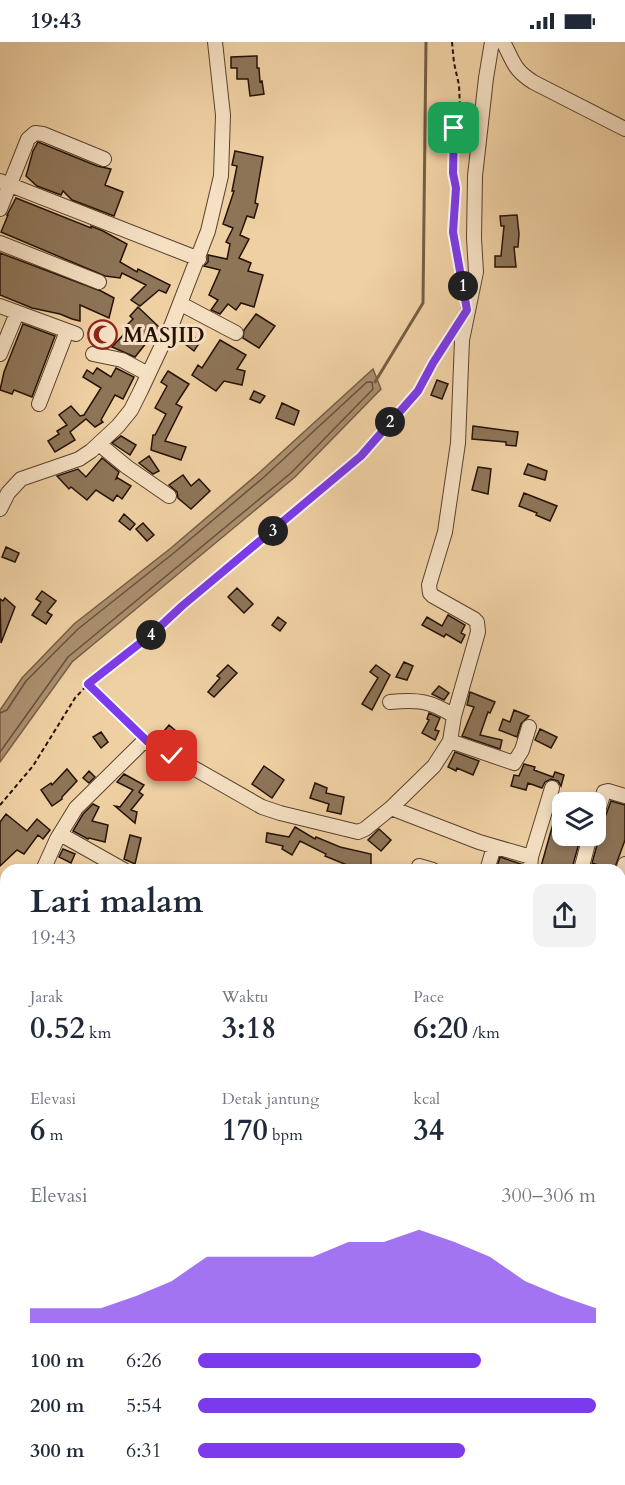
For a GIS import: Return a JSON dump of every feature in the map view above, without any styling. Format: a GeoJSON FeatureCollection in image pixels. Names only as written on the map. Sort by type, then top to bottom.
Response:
{"type":"FeatureCollection","features":[{"type":"Feature","properties":{"kind":"street"},"geometry":{"type":"LineString","coordinates":[[0,509],[8,493],[21,479],[79,459],[118,426],[131,410],[181,304],[208,231],[221,176],[223,115],[214,42]]}},
{"type":"Feature","properties":{"kind":"street"},"geometry":{"type":"LineString","coordinates":[[46,864],[70,816],[83,800],[141,744],[148,742],[262,807],[358,832],[391,808],[434,766],[450,741],[454,716],[478,628],[474,619],[433,596],[429,585],[445,532],[456,455],[462,340],[476,272],[475,176],[492,42]]}},
{"type":"Feature","properties":{"kind":"street"},"geometry":{"type":"LineString","coordinates":[[503,42],[512,63],[520,74],[625,129]]}},
{"type":"Feature","properties":{"kind":"street"},"geometry":{"type":"LineString","coordinates":[[0,209],[5,183],[28,139],[35,133],[43,134],[104,159]]}},
{"type":"Feature","properties":{"kind":"street"},"geometry":{"type":"LineString","coordinates":[[5,183],[199,259]]}},
{"type":"Feature","properties":{"kind":"street"},"geometry":{"type":"LineString","coordinates":[[0,243],[99,282]]}},
{"type":"Feature","properties":{"kind":"street"},"geometry":{"type":"LineString","coordinates":[[181,304],[236,333]]}},
{"type":"Feature","properties":{"kind":"street"},"geometry":{"type":"LineString","coordinates":[[0,306],[72,332],[39,404]]}},
{"type":"Feature","properties":{"kind":"street"},"geometry":{"type":"LineString","coordinates":[[0,354],[17,313]]}},
{"type":"Feature","properties":{"kind":"street"},"geometry":{"type":"LineString","coordinates":[[93,354],[122,360],[148,374]]}},
{"type":"Feature","properties":{"kind":"street"},"geometry":{"type":"LineString","coordinates":[[99,444],[169,496]]}},
{"type":"Feature","properties":{"kind":"street"},"geometry":{"type":"LineString","coordinates":[[390,702],[416,700],[431,703],[454,716]]}},
{"type":"Feature","properties":{"kind":"street"},"geometry":{"type":"LineString","coordinates":[[450,741],[514,763],[522,750],[529,727]]}},
{"type":"Feature","properties":{"kind":"street"},"geometry":{"type":"LineString","coordinates":[[391,808],[494,847],[531,864],[552,788]]}},
{"type":"Feature","properties":{"kind":"street"},"geometry":{"type":"LineString","coordinates":[[604,792],[625,796]]}},
{"type":"Feature","properties":{"kind":"street"},"geometry":{"type":"LineString","coordinates":[[60,834],[113,864]]}},
{"type":"Feature","properties":{"kind":"street"},"geometry":{"type":"LineString","coordinates":[[583,864],[587,846]]}},
{"type":"Feature","properties":{"kind":"street"},"geometry":{"type":"LineString","coordinates":[[489,864],[494,847]]}},
{"type":"Feature","properties":{"kind":"path"},"geometry":{"type":"LineString","coordinates":[[452,42],[460,107],[454,128],[453,173],[456,188],[453,232],[462,279]]}},
{"type":"Feature","properties":{"kind":"path"},"geometry":{"type":"LineString","coordinates":[[0,805],[33,766],[75,698],[88,684],[153,633],[361,456],[418,391],[452,335]]}},
{"type":"Feature","properties":{"kind":"path"},"geometry":{"type":"LineString","coordinates":[[88,684],[148,742]]}},
{"type":"Feature","properties":{"kind":"water"},"geometry":{"type":"Polygon","coordinates":[[[373,369],[381,389],[295,477],[72,662],[0,762],[0,710],[22,678],[74,624],[171,548],[260,472],[373,369]]]}},
{"type":"Feature","properties":{"kind":"building"},"geometry":{"type":"Polygon","coordinates":[[[257,56],[257,68],[259,68],[264,94],[250,96],[248,79],[237,79],[237,68],[231,68],[231,57],[257,56]]]}},
{"type":"Feature","properties":{"kind":"building"},"geometry":{"type":"Polygon","coordinates":[[[38,142],[97,166],[111,169],[105,185],[123,192],[114,216],[72,200],[63,191],[61,195],[37,186],[26,176],[38,142]]]}},
{"type":"Feature","properties":{"kind":"building"},"geometry":{"type":"Polygon","coordinates":[[[235,151],[263,157],[255,203],[258,204],[254,218],[247,216],[240,235],[249,239],[239,258],[251,263],[248,271],[263,275],[254,307],[241,303],[236,310],[228,304],[220,314],[211,310],[218,300],[209,295],[220,270],[204,266],[208,262],[208,255],[227,259],[230,244],[226,242],[233,228],[223,224],[234,191],[232,191],[237,166],[232,165],[235,151]]]}},
{"type":"Feature","properties":{"kind":"building"},"geometry":{"type":"Polygon","coordinates":[[[16,198],[91,228],[91,226],[127,244],[120,262],[137,272],[138,269],[170,285],[166,293],[159,290],[140,306],[131,300],[146,285],[122,273],[120,278],[105,276],[1,232],[16,198]]]}},
{"type":"Feature","properties":{"kind":"building"},"geometry":{"type":"Polygon","coordinates":[[[517,215],[518,247],[514,247],[516,267],[495,267],[495,256],[501,256],[504,226],[501,226],[500,216],[517,215]]]}},
{"type":"Feature","properties":{"kind":"building"},"geometry":{"type":"Polygon","coordinates":[[[0,253],[114,298],[109,318],[80,305],[80,321],[32,308],[0,295],[0,253]]]}},
{"type":"Feature","properties":{"kind":"building"},"geometry":{"type":"Polygon","coordinates":[[[138,307],[159,327],[135,357],[112,347],[126,332],[123,329],[133,319],[130,316],[138,307]]]}},
{"type":"Feature","properties":{"kind":"building"},"geometry":{"type":"Polygon","coordinates":[[[256,314],[275,326],[259,348],[243,338],[244,330],[256,314]]]}},
{"type":"Feature","properties":{"kind":"building"},"geometry":{"type":"Polygon","coordinates":[[[23,324],[55,336],[32,397],[14,390],[12,394],[0,390],[4,372],[23,324]]]}},
{"type":"Feature","properties":{"kind":"building"},"geometry":{"type":"Polygon","coordinates":[[[181,327],[200,342],[194,351],[176,337],[181,327]]]}},
{"type":"Feature","properties":{"kind":"building"},"geometry":{"type":"Polygon","coordinates":[[[220,340],[246,355],[237,369],[245,371],[242,385],[224,381],[216,391],[192,375],[198,365],[202,368],[220,340]]]}},
{"type":"Feature","properties":{"kind":"building"},"geometry":{"type":"Polygon","coordinates":[[[97,368],[111,377],[116,368],[134,377],[123,399],[115,395],[101,420],[103,422],[95,427],[86,419],[70,432],[75,440],[55,452],[48,441],[59,434],[57,431],[67,425],[59,415],[71,406],[80,416],[84,415],[101,388],[83,377],[87,370],[93,374],[97,368]]]}},
{"type":"Feature","properties":{"kind":"building"},"geometry":{"type":"Polygon","coordinates":[[[168,371],[189,384],[176,404],[182,407],[165,441],[186,447],[181,460],[151,450],[153,435],[166,414],[155,408],[167,386],[161,382],[168,371]]]}},
{"type":"Feature","properties":{"kind":"building"},"geometry":{"type":"Polygon","coordinates":[[[437,380],[448,384],[442,399],[431,395],[437,380]]]}},
{"type":"Feature","properties":{"kind":"building"},"geometry":{"type":"Polygon","coordinates":[[[254,391],[265,396],[260,403],[250,399],[254,391]]]}},
{"type":"Feature","properties":{"kind":"building"},"geometry":{"type":"Polygon","coordinates":[[[282,403],[299,411],[294,425],[276,418],[282,403]]]}},
{"type":"Feature","properties":{"kind":"building"},"geometry":{"type":"Polygon","coordinates":[[[473,426],[518,432],[516,446],[506,445],[506,442],[472,439],[473,426]]]}},
{"type":"Feature","properties":{"kind":"building"},"geometry":{"type":"Polygon","coordinates":[[[121,436],[136,445],[130,455],[112,443],[121,436]]]}},
{"type":"Feature","properties":{"kind":"building"},"geometry":{"type":"Polygon","coordinates":[[[149,456],[159,471],[153,474],[139,463],[149,456]]]}},
{"type":"Feature","properties":{"kind":"building"},"geometry":{"type":"Polygon","coordinates":[[[102,458],[119,472],[116,479],[131,486],[122,499],[117,495],[113,501],[96,490],[87,500],[71,487],[69,489],[57,476],[78,469],[86,477],[102,458]]]}},
{"type":"Feature","properties":{"kind":"building"},"geometry":{"type":"Polygon","coordinates":[[[528,464],[547,471],[545,480],[524,474],[528,464]]]}},
{"type":"Feature","properties":{"kind":"building"},"geometry":{"type":"Polygon","coordinates":[[[478,467],[491,469],[488,494],[472,490],[478,467]]]}},
{"type":"Feature","properties":{"kind":"building"},"geometry":{"type":"Polygon","coordinates":[[[183,475],[191,486],[199,479],[210,491],[191,509],[178,498],[177,492],[169,485],[183,475]]]}},
{"type":"Feature","properties":{"kind":"building"},"geometry":{"type":"Polygon","coordinates":[[[524,493],[557,506],[550,521],[519,506],[524,493]]]}},
{"type":"Feature","properties":{"kind":"building"},"geometry":{"type":"Polygon","coordinates":[[[124,514],[135,524],[130,530],[119,521],[124,514]]]}},
{"type":"Feature","properties":{"kind":"building"},"geometry":{"type":"Polygon","coordinates":[[[143,523],[154,535],[147,541],[136,529],[143,523]]]}},
{"type":"Feature","properties":{"kind":"building"},"geometry":{"type":"Polygon","coordinates":[[[6,547],[19,553],[15,562],[2,557],[6,547]]]}},
{"type":"Feature","properties":{"kind":"building"},"geometry":{"type":"Polygon","coordinates":[[[237,588],[253,604],[244,613],[228,597],[237,588]]]}},
{"type":"Feature","properties":{"kind":"building"},"geometry":{"type":"Polygon","coordinates":[[[42,591],[56,601],[47,612],[52,615],[46,624],[32,615],[41,602],[36,599],[42,591]]]}},
{"type":"Feature","properties":{"kind":"building"},"geometry":{"type":"Polygon","coordinates":[[[5,598],[15,607],[1,643],[0,599],[3,601],[5,598]]]}},
{"type":"Feature","properties":{"kind":"building"},"geometry":{"type":"Polygon","coordinates":[[[448,615],[465,625],[461,633],[465,635],[461,643],[446,634],[444,637],[422,625],[427,617],[442,626],[448,615]]]}},
{"type":"Feature","properties":{"kind":"building"},"geometry":{"type":"Polygon","coordinates":[[[278,617],[286,623],[280,631],[272,625],[278,617]]]}},
{"type":"Feature","properties":{"kind":"building"},"geometry":{"type":"Polygon","coordinates":[[[404,662],[413,666],[407,680],[396,677],[404,662]]]}},
{"type":"Feature","properties":{"kind":"building"},"geometry":{"type":"Polygon","coordinates":[[[228,665],[237,673],[214,697],[208,692],[220,678],[217,676],[228,665]]]}},
{"type":"Feature","properties":{"kind":"building"},"geometry":{"type":"Polygon","coordinates":[[[376,665],[390,675],[372,710],[362,704],[378,678],[370,672],[376,665]]]}},
{"type":"Feature","properties":{"kind":"building"},"geometry":{"type":"Polygon","coordinates":[[[439,686],[449,693],[444,700],[432,694],[439,686]]]}},
{"type":"Feature","properties":{"kind":"building"},"geometry":{"type":"Polygon","coordinates":[[[470,692],[495,702],[490,713],[488,712],[480,735],[502,740],[500,749],[462,736],[474,707],[467,705],[470,692]]]}},
{"type":"Feature","properties":{"kind":"building"},"geometry":{"type":"Polygon","coordinates":[[[514,710],[529,716],[521,724],[517,737],[499,730],[503,719],[510,722],[514,710]]]}},
{"type":"Feature","properties":{"kind":"building"},"geometry":{"type":"Polygon","coordinates":[[[429,713],[440,718],[435,730],[439,731],[435,740],[422,733],[429,720],[427,719],[429,713]]]}},
{"type":"Feature","properties":{"kind":"building"},"geometry":{"type":"Polygon","coordinates":[[[169,725],[176,731],[171,737],[164,731],[169,725]]]}},
{"type":"Feature","properties":{"kind":"building"},"geometry":{"type":"Polygon","coordinates":[[[540,729],[557,737],[551,748],[535,740],[540,729]]]}},
{"type":"Feature","properties":{"kind":"building"},"geometry":{"type":"Polygon","coordinates":[[[101,732],[108,742],[101,748],[93,737],[101,732]]]}},
{"type":"Feature","properties":{"kind":"building"},"geometry":{"type":"Polygon","coordinates":[[[455,752],[479,761],[473,775],[448,767],[455,752]]]}},
{"type":"Feature","properties":{"kind":"building"},"geometry":{"type":"Polygon","coordinates":[[[524,764],[553,777],[555,772],[564,775],[561,786],[558,781],[551,779],[545,782],[542,788],[528,783],[526,790],[511,786],[514,775],[519,776],[524,764]]]}},
{"type":"Feature","properties":{"kind":"building"},"geometry":{"type":"Polygon","coordinates":[[[264,766],[284,780],[272,798],[252,784],[264,766]]]}},
{"type":"Feature","properties":{"kind":"building"},"geometry":{"type":"Polygon","coordinates":[[[67,769],[77,781],[62,799],[52,806],[41,790],[51,783],[52,785],[67,769]]]}},
{"type":"Feature","properties":{"kind":"building"},"geometry":{"type":"Polygon","coordinates":[[[89,771],[95,777],[89,783],[83,778],[89,771]]]}},
{"type":"Feature","properties":{"kind":"building"},"geometry":{"type":"Polygon","coordinates":[[[124,774],[144,785],[139,792],[143,795],[131,810],[137,812],[135,823],[115,806],[120,807],[133,790],[117,782],[124,774]]]}},
{"type":"Feature","properties":{"kind":"building"},"geometry":{"type":"Polygon","coordinates":[[[315,783],[327,788],[326,793],[344,797],[341,814],[327,811],[329,804],[310,798],[315,783]]]}},
{"type":"Feature","properties":{"kind":"building"},"geometry":{"type":"Polygon","coordinates":[[[611,801],[625,805],[625,840],[616,864],[592,863],[597,846],[606,846],[606,815],[611,801]]]}},
{"type":"Feature","properties":{"kind":"building"},"geometry":{"type":"Polygon","coordinates":[[[93,804],[99,807],[92,821],[108,825],[105,842],[88,839],[73,831],[83,814],[93,804]]]}},
{"type":"Feature","properties":{"kind":"building"},"geometry":{"type":"Polygon","coordinates":[[[6,814],[27,831],[37,819],[50,830],[43,839],[38,835],[24,854],[17,850],[0,864],[0,822],[6,814]]]}},
{"type":"Feature","properties":{"kind":"building"},"geometry":{"type":"Polygon","coordinates":[[[295,827],[315,839],[316,837],[340,847],[371,854],[371,864],[345,864],[325,856],[326,854],[300,841],[292,855],[282,849],[283,846],[266,842],[267,833],[289,837],[295,827]]]}},
{"type":"Feature","properties":{"kind":"building"},"geometry":{"type":"Polygon","coordinates":[[[552,827],[552,846],[578,846],[573,864],[542,864],[552,827]]]}},
{"type":"Feature","properties":{"kind":"building"},"geometry":{"type":"Polygon","coordinates":[[[379,829],[391,840],[381,851],[368,840],[379,829]]]}},
{"type":"Feature","properties":{"kind":"building"},"geometry":{"type":"Polygon","coordinates":[[[130,835],[141,838],[135,864],[124,859],[130,835]]]}},
{"type":"Feature","properties":{"kind":"building"},"geometry":{"type":"Polygon","coordinates":[[[63,849],[75,854],[71,863],[59,857],[63,849]]]}},
{"type":"Feature","properties":{"kind":"building"},"geometry":{"type":"Polygon","coordinates":[[[500,857],[521,864],[498,864],[500,857]]]}},
{"type":"Feature","properties":{"kind":"waterway"},"geometry":{"type":"LineString","coordinates":[[375,382],[423,303],[426,42]]}},
{"type":"Feature","properties":{"kind":"place","name":"MASJID"},"geometry":{"type":"Point","coordinates":[102,335]}},
{"type":"Feature","properties":{"kind":"route"},"geometry":{"type":"LineString","coordinates":[[172,756],[148,742],[88,684],[153,633],[361,456],[418,391],[467,310],[453,232],[456,188],[453,173],[454,128]]}}]}
